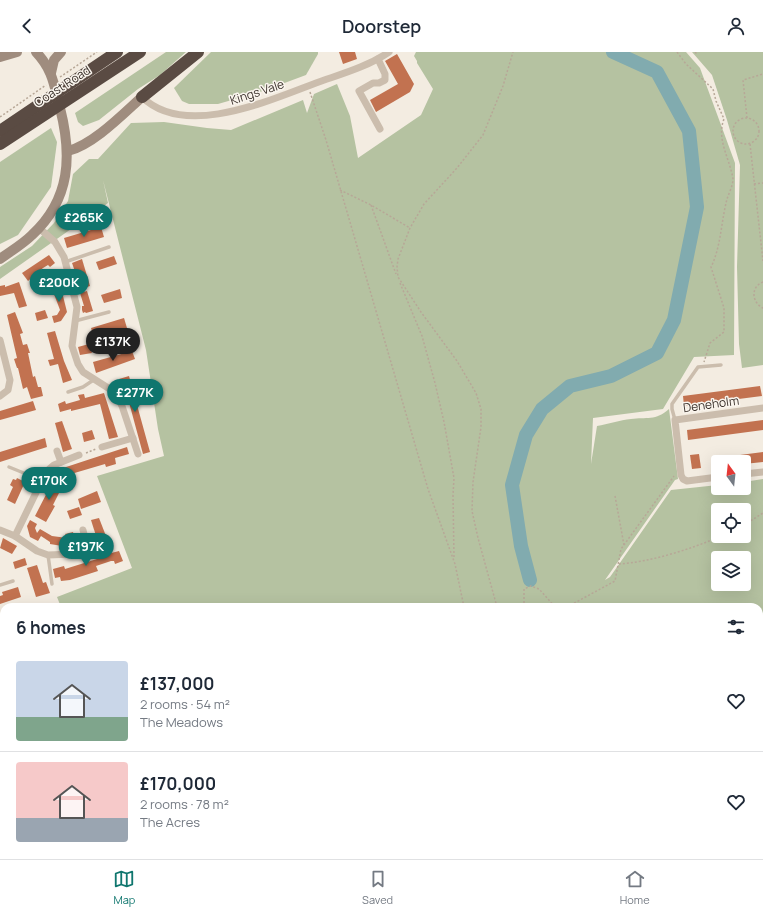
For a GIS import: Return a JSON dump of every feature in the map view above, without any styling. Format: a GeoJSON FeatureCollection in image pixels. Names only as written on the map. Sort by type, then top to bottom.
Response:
{"type":"FeatureCollection","features":[{"type":"Feature","properties":{"kind":"highway","name":"Coast Road"},"geometry":{"type":"LineString","coordinates":[[0,130],[36,99],[70,77],[117,52]]}},
{"type":"Feature","properties":{"kind":"highway","name":"Coast Road"},"geometry":{"type":"LineString","coordinates":[[0,144],[140,52]]}},
{"type":"Feature","properties":{"kind":"highway"},"geometry":{"type":"LineString","coordinates":[[142,97],[198,52]]}},
{"type":"Feature","properties":{"kind":"street"},"geometry":{"type":"LineString","coordinates":[[0,57],[17,52]]}},
{"type":"Feature","properties":{"kind":"street"},"geometry":{"type":"LineString","coordinates":[[0,259],[26,241],[52,212],[60,194],[66,172],[68,151],[66,132],[51,73],[36,52]]}},
{"type":"Feature","properties":{"kind":"street"},"geometry":{"type":"LineString","coordinates":[[51,73],[54,60],[61,52]]}},
{"type":"Feature","properties":{"kind":"street","name":"Kings Vale"},"geometry":{"type":"LineString","coordinates":[[142,97],[151,105],[160,110],[178,114],[223,114],[242,110],[308,86],[378,59],[389,52]]}},
{"type":"Feature","properties":{"kind":"street"},"geometry":{"type":"LineString","coordinates":[[378,59],[385,74],[385,80],[380,83],[373,83],[359,91],[380,129]]}},
{"type":"Feature","properties":{"kind":"street"},"geometry":{"type":"LineString","coordinates":[[68,151],[78,149],[89,142],[142,97]]}},
{"type":"Feature","properties":{"kind":"street"},"geometry":{"type":"LineString","coordinates":[[39,228],[58,246],[65,262],[77,307],[72,333],[72,346],[78,364],[83,372],[116,393],[138,454]]}},
{"type":"Feature","properties":{"kind":"street"},"geometry":{"type":"LineString","coordinates":[[0,340],[10,380],[8,390],[0,396]]}},
{"type":"Feature","properties":{"kind":"street","name":"Deneholm"},"geometry":{"type":"LineString","coordinates":[[683,479],[681,475],[674,420],[763,408]]}},
{"type":"Feature","properties":{"kind":"street"},"geometry":{"type":"LineString","coordinates":[[102,447],[133,438]]}},
{"type":"Feature","properties":{"kind":"street"},"geometry":{"type":"LineString","coordinates":[[57,452],[62,462]]}},
{"type":"Feature","properties":{"kind":"street"},"geometry":{"type":"LineString","coordinates":[[15,536],[46,472],[54,465],[79,455]]}},
{"type":"Feature","properties":{"kind":"street"},"geometry":{"type":"LineString","coordinates":[[751,473],[763,472]]}},
{"type":"Feature","properties":{"kind":"street"},"geometry":{"type":"LineString","coordinates":[[683,479],[687,481],[711,478]]}},
{"type":"Feature","properties":{"kind":"street"},"geometry":{"type":"LineString","coordinates":[[0,530],[15,536],[38,551],[48,555],[73,554],[103,546]]}},
{"type":"Feature","properties":{"kind":"street"},"geometry":{"type":"LineString","coordinates":[[83,530],[88,550]]}},
{"type":"Feature","properties":{"kind":"lane"},"geometry":{"type":"LineString","coordinates":[[65,262],[110,247]]}},
{"type":"Feature","properties":{"kind":"lane"},"geometry":{"type":"LineString","coordinates":[[43,287],[51,281],[69,277]]}},
{"type":"Feature","properties":{"kind":"lane"},"geometry":{"type":"LineString","coordinates":[[75,321],[109,312]]}},
{"type":"Feature","properties":{"kind":"lane"},"geometry":{"type":"LineString","coordinates":[[674,420],[672,410],[674,400],[698,367],[721,365]]}},
{"type":"Feature","properties":{"kind":"lane"},"geometry":{"type":"LineString","coordinates":[[68,392],[83,387],[94,379]]}},
{"type":"Feature","properties":{"kind":"lane"},"geometry":{"type":"LineString","coordinates":[[9,467],[41,480]]}},
{"type":"Feature","properties":{"kind":"lane"},"geometry":{"type":"LineString","coordinates":[[48,555],[52,584]]}},
{"type":"Feature","properties":{"kind":"lane"},"geometry":{"type":"LineString","coordinates":[[0,585],[13,581]]}},
{"type":"Feature","properties":{"kind":"path"},"geometry":{"type":"LineString","coordinates":[[70,77],[97,52]]}},
{"type":"Feature","properties":{"kind":"path"},"geometry":{"type":"LineString","coordinates":[[496,603],[472,511],[473,482],[481,409],[476,393],[457,361],[414,303],[398,277],[398,259],[410,228],[424,204],[457,168],[484,135],[503,86],[513,52]]}},
{"type":"Feature","properties":{"kind":"path"},"geometry":{"type":"LineString","coordinates":[[677,52],[686,64],[713,89],[724,120],[721,127],[722,137],[733,180],[723,213],[717,255],[711,267],[724,308],[724,332],[710,344],[703,367]]}},
{"type":"Feature","properties":{"kind":"path"},"geometry":{"type":"LineString","coordinates":[[747,118],[743,80],[763,74]]}},
{"type":"Feature","properties":{"kind":"path"},"geometry":{"type":"LineString","coordinates":[[308,86],[428,489],[454,559],[463,603]]}},
{"type":"Feature","properties":{"kind":"path"},"geometry":{"type":"LineString","coordinates":[[0,117],[36,99]]}},
{"type":"Feature","properties":{"kind":"path"},"geometry":{"type":"LineString","coordinates":[[747,118],[754,120],[757,123],[759,130],[757,139],[750,144],[740,142],[734,137],[733,131],[738,121],[747,118]]}},
{"type":"Feature","properties":{"kind":"path"},"geometry":{"type":"LineString","coordinates":[[750,144],[762,239],[763,261]]}},
{"type":"Feature","properties":{"kind":"path"},"geometry":{"type":"LineString","coordinates":[[754,184],[763,183]]}},
{"type":"Feature","properties":{"kind":"path"},"geometry":{"type":"LineString","coordinates":[[340,190],[371,205],[410,228]]}},
{"type":"Feature","properties":{"kind":"path"},"geometry":{"type":"LineString","coordinates":[[371,205],[422,336],[436,383],[454,478],[454,559]]}},
{"type":"Feature","properties":{"kind":"path"},"geometry":{"type":"LineString","coordinates":[[763,282],[753,293],[757,304],[763,308]]}},
{"type":"Feature","properties":{"kind":"path"},"geometry":{"type":"LineString","coordinates":[[79,455],[102,447]]}},
{"type":"Feature","properties":{"kind":"path"},"geometry":{"type":"LineString","coordinates":[[573,603],[612,583],[616,578],[621,549],[624,544],[672,477],[678,472],[683,479]]}},
{"type":"Feature","properties":{"kind":"path"},"geometry":{"type":"LineString","coordinates":[[615,496],[624,544]]}},
{"type":"Feature","properties":{"kind":"path"},"geometry":{"type":"LineString","coordinates":[[751,521],[763,513]]}},
{"type":"Feature","properties":{"kind":"path"},"geometry":{"type":"LineString","coordinates":[[619,564],[636,563],[711,539]]}},
{"type":"Feature","properties":{"kind":"path"},"geometry":{"type":"LineString","coordinates":[[524,603],[524,589],[531,586],[539,589],[551,603]]}},
{"type":"Feature","properties":{"kind":"path"},"geometry":{"type":"LineString","coordinates":[[0,841],[0,847]]}},
{"type":"Feature","properties":{"kind":"green space"},"geometry":{"type":"Polygon","coordinates":[[[166,52],[186,52],[160,75],[138,89],[99,120],[83,126],[78,122],[75,113],[166,52]]]}},
{"type":"Feature","properties":{"kind":"green space"},"geometry":{"type":"Polygon","coordinates":[[[211,52],[318,52],[318,54],[306,75],[263,91],[218,104],[189,104],[182,101],[174,88],[211,52]]]}},
{"type":"Feature","properties":{"kind":"green space"},"geometry":{"type":"Polygon","coordinates":[[[416,52],[686,52],[700,68],[735,163],[734,355],[694,357],[663,409],[593,418],[591,464],[597,426],[636,418],[651,418],[664,413],[669,409],[678,479],[675,480],[605,580],[610,577],[671,490],[711,486],[711,495],[751,495],[751,481],[763,479],[763,603],[59,603],[57,597],[132,568],[97,476],[164,456],[158,429],[146,350],[103,180],[108,203],[0,279],[0,267],[32,246],[54,223],[68,201],[73,174],[89,159],[98,159],[131,123],[164,122],[231,130],[303,100],[307,113],[314,94],[337,84],[350,116],[358,158],[421,115],[433,89],[414,56],[416,52]]]}},
{"type":"Feature","properties":{"kind":"green space"},"geometry":{"type":"Polygon","coordinates":[[[692,52],[763,52],[763,365],[742,368],[739,344],[737,267],[740,165],[712,75],[692,52]]]}},
{"type":"Feature","properties":{"kind":"green space"},"geometry":{"type":"Polygon","coordinates":[[[51,128],[57,142],[51,187],[18,235],[0,244],[0,162],[51,128]]]}},
{"type":"Feature","properties":{"kind":"building"},"geometry":{"type":"Polygon","coordinates":[[[339,52],[355,52],[357,59],[343,64],[339,52]]]}},
{"type":"Feature","properties":{"kind":"building"},"geometry":{"type":"Polygon","coordinates":[[[397,54],[414,84],[410,92],[376,112],[370,100],[398,84],[385,61],[397,54]]]}},
{"type":"Feature","properties":{"kind":"building"},"geometry":{"type":"Polygon","coordinates":[[[101,227],[104,237],[67,248],[64,238],[101,227]]]}},
{"type":"Feature","properties":{"kind":"building"},"geometry":{"type":"Polygon","coordinates":[[[49,255],[55,263],[50,267],[48,265],[43,268],[28,281],[22,273],[49,255]]]}},
{"type":"Feature","properties":{"kind":"building"},"geometry":{"type":"Polygon","coordinates":[[[114,256],[117,264],[99,270],[96,262],[114,256]]]}},
{"type":"Feature","properties":{"kind":"building"},"geometry":{"type":"Polygon","coordinates":[[[82,259],[90,286],[81,289],[72,263],[82,259]]]}},
{"type":"Feature","properties":{"kind":"building"},"geometry":{"type":"Polygon","coordinates":[[[19,282],[27,306],[19,308],[14,293],[0,296],[0,286],[5,285],[5,287],[19,282]]]}},
{"type":"Feature","properties":{"kind":"building"},"geometry":{"type":"Polygon","coordinates":[[[60,284],[67,312],[61,321],[54,323],[52,316],[57,315],[60,310],[51,286],[60,284]]]}},
{"type":"Feature","properties":{"kind":"building"},"geometry":{"type":"Polygon","coordinates":[[[120,289],[122,298],[104,303],[101,295],[120,289]]]}},
{"type":"Feature","properties":{"kind":"building"},"geometry":{"type":"Polygon","coordinates":[[[87,291],[93,311],[83,313],[82,306],[84,306],[80,293],[87,291]]]}},
{"type":"Feature","properties":{"kind":"building"},"geometry":{"type":"Polygon","coordinates":[[[45,310],[48,318],[37,321],[35,313],[45,310]]]}},
{"type":"Feature","properties":{"kind":"building"},"geometry":{"type":"Polygon","coordinates":[[[15,312],[23,333],[20,334],[23,345],[27,344],[30,353],[28,353],[33,377],[35,376],[38,387],[41,387],[43,396],[31,399],[27,387],[23,389],[18,368],[14,359],[17,358],[7,315],[15,312]]]}},
{"type":"Feature","properties":{"kind":"building"},"geometry":{"type":"Polygon","coordinates":[[[124,318],[127,328],[94,338],[91,328],[124,318]]]}},
{"type":"Feature","properties":{"kind":"building"},"geometry":{"type":"Polygon","coordinates":[[[55,331],[64,361],[72,380],[63,383],[58,364],[50,366],[48,360],[54,359],[47,333],[55,331]]]}},
{"type":"Feature","properties":{"kind":"building"},"geometry":{"type":"Polygon","coordinates":[[[89,344],[92,353],[80,355],[78,347],[89,344]]]}},
{"type":"Feature","properties":{"kind":"building"},"geometry":{"type":"Polygon","coordinates":[[[132,351],[135,359],[96,373],[93,362],[132,351]]]}},
{"type":"Feature","properties":{"kind":"building"},"geometry":{"type":"Polygon","coordinates":[[[129,376],[150,452],[143,454],[127,395],[125,396],[119,379],[129,376]]]}},
{"type":"Feature","properties":{"kind":"building"},"geometry":{"type":"Polygon","coordinates":[[[760,386],[762,396],[684,406],[683,396],[760,386]]]}},
{"type":"Feature","properties":{"kind":"building"},"geometry":{"type":"Polygon","coordinates":[[[104,393],[118,437],[109,439],[100,404],[60,412],[58,404],[65,401],[66,404],[80,400],[78,395],[84,394],[85,398],[104,393]]]}},
{"type":"Feature","properties":{"kind":"building"},"geometry":{"type":"Polygon","coordinates":[[[33,401],[36,410],[0,420],[0,411],[33,401]]]}},
{"type":"Feature","properties":{"kind":"building"},"geometry":{"type":"Polygon","coordinates":[[[763,420],[763,430],[688,440],[687,430],[763,420]]]}},
{"type":"Feature","properties":{"kind":"building"},"geometry":{"type":"Polygon","coordinates":[[[62,421],[72,449],[63,452],[55,423],[62,421]]]}},
{"type":"Feature","properties":{"kind":"building"},"geometry":{"type":"Polygon","coordinates":[[[92,430],[95,439],[84,442],[82,433],[92,430]]]}},
{"type":"Feature","properties":{"kind":"building"},"geometry":{"type":"Polygon","coordinates":[[[45,438],[47,447],[0,462],[0,452],[45,438]]]}},
{"type":"Feature","properties":{"kind":"building"},"geometry":{"type":"Polygon","coordinates":[[[127,447],[129,454],[115,458],[116,464],[106,467],[105,464],[71,474],[67,476],[64,482],[60,469],[127,447]]]}},
{"type":"Feature","properties":{"kind":"building"},"geometry":{"type":"Polygon","coordinates":[[[763,452],[763,462],[751,463],[751,455],[740,455],[763,452]]]}},
{"type":"Feature","properties":{"kind":"building"},"geometry":{"type":"Polygon","coordinates":[[[699,454],[701,468],[692,469],[690,455],[699,454]]]}},
{"type":"Feature","properties":{"kind":"building"},"geometry":{"type":"Polygon","coordinates":[[[17,478],[25,482],[15,504],[7,500],[13,487],[10,485],[13,479],[16,480],[17,478]]]}},
{"type":"Feature","properties":{"kind":"building"},"geometry":{"type":"Polygon","coordinates":[[[54,479],[64,483],[53,505],[55,506],[46,522],[35,516],[54,479]]]}},
{"type":"Feature","properties":{"kind":"building"},"geometry":{"type":"Polygon","coordinates":[[[97,491],[101,502],[81,509],[78,499],[97,491]]]}},
{"type":"Feature","properties":{"kind":"building"},"geometry":{"type":"Polygon","coordinates":[[[79,507],[82,515],[70,519],[67,511],[79,507]]]}},
{"type":"Feature","properties":{"kind":"building"},"geometry":{"type":"Polygon","coordinates":[[[99,518],[106,536],[97,539],[91,520],[99,518]]]}},
{"type":"Feature","properties":{"kind":"building"},"geometry":{"type":"Polygon","coordinates":[[[30,520],[37,524],[35,528],[37,533],[40,529],[52,536],[67,538],[65,534],[73,532],[75,540],[80,540],[62,546],[50,544],[50,542],[41,536],[38,541],[30,537],[27,526],[30,520]]]}},
{"type":"Feature","properties":{"kind":"building"},"geometry":{"type":"Polygon","coordinates":[[[3,538],[17,546],[12,554],[0,548],[3,538]]]}},
{"type":"Feature","properties":{"kind":"building"},"geometry":{"type":"Polygon","coordinates":[[[119,551],[123,561],[115,564],[114,561],[111,561],[96,566],[98,571],[70,580],[61,581],[60,577],[55,578],[53,569],[64,566],[65,569],[97,559],[96,557],[119,551]]]}},
{"type":"Feature","properties":{"kind":"building"},"geometry":{"type":"Polygon","coordinates":[[[25,558],[27,565],[15,569],[13,562],[25,558]]]}},
{"type":"Feature","properties":{"kind":"building"},"geometry":{"type":"Polygon","coordinates":[[[37,565],[43,583],[46,582],[50,593],[36,597],[27,568],[37,565]]]}},
{"type":"Feature","properties":{"kind":"building"},"geometry":{"type":"Polygon","coordinates":[[[18,587],[21,597],[0,603],[0,596],[3,595],[2,592],[18,587]]]}},
{"type":"Feature","properties":{"kind":"waterway"},"geometry":{"type":"LineString","coordinates":[[530,580],[521,546],[512,485],[526,435],[542,409],[570,386],[611,376],[657,353],[674,320],[697,207],[689,131],[657,72],[613,52]]}}]}
